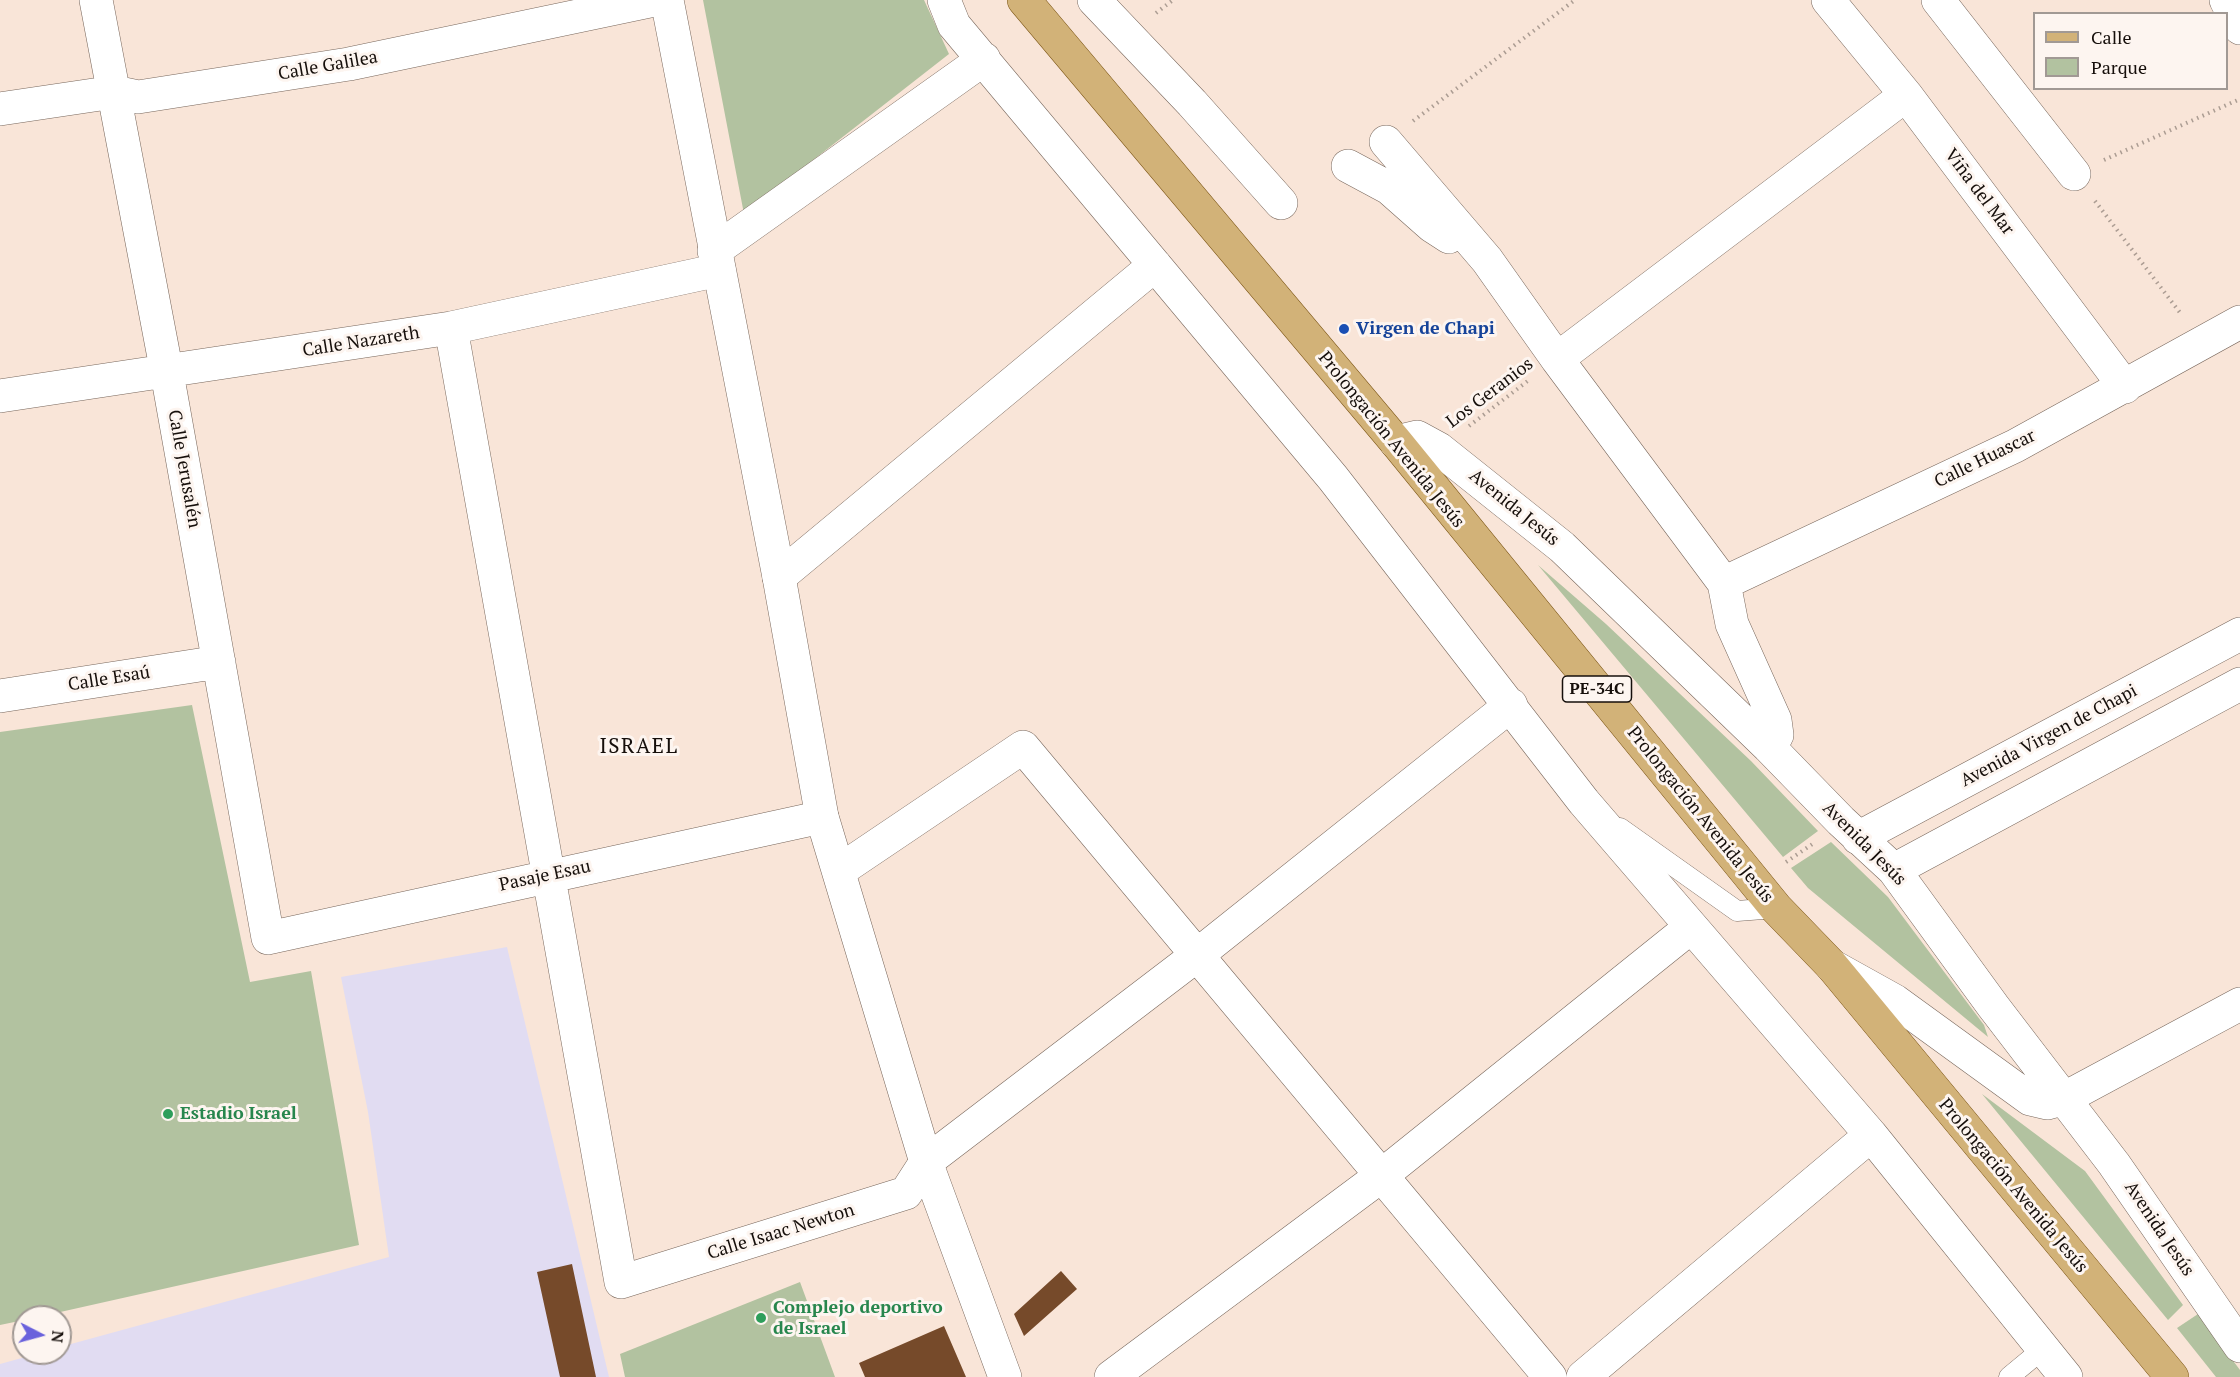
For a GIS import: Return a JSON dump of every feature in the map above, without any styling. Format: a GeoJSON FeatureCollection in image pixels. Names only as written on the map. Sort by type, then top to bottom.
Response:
{"type":"FeatureCollection","features":[{"type":"Feature","properties":{"kind":"main road","name":"Prolongación Avenida Jesús"},"geometry":{"type":"LineString","coordinates":[[1024,0],[1396,442],[1776,909],[1832,966],[2172,1377]]}},
{"type":"Feature","properties":{"kind":"street","name":"Calle Jerusalén"},"geometry":{"type":"LineString","coordinates":[[96,0],[167,373],[268,938]]}},
{"type":"Feature","properties":{"kind":"street","name":"Calle Galilea"},"geometry":{"type":"LineString","coordinates":[[0,109],[114,92],[138,97],[349,64],[654,0]]}},
{"type":"Feature","properties":{"kind":"street"},"geometry":{"type":"LineString","coordinates":[[667,0],[779,577],[822,817],[926,1162],[1005,1377]]}},
{"type":"Feature","properties":{"kind":"street"},"geometry":{"type":"LineString","coordinates":[[944,0],[954,25],[1333,478],[1584,802],[1871,1135],[2066,1377]]}},
{"type":"Feature","properties":{"kind":"street"},"geometry":{"type":"LineString","coordinates":[[1094,0],[1192,103],[1281,203]]}},
{"type":"Feature","properties":{"kind":"street","name":"Viña del Mar"},"geometry":{"type":"LineString","coordinates":[[1828,0],[1906,95],[2125,387]]}},
{"type":"Feature","properties":{"kind":"street"},"geometry":{"type":"LineString","coordinates":[[1938,0],[2074,174]]}},
{"type":"Feature","properties":{"kind":"street"},"geometry":{"type":"LineString","coordinates":[[716,261],[984,59]]}},
{"type":"Feature","properties":{"kind":"street"},"geometry":{"type":"LineString","coordinates":[[1557,359],[1906,95]]}},
{"type":"Feature","properties":{"kind":"street"},"geometry":{"type":"LineString","coordinates":[[1386,142],[1487,260],[1557,359],[1724,583],[1732,624],[1775,720],[1778,735],[1769,747]]}},
{"type":"Feature","properties":{"kind":"street"},"geometry":{"type":"LineString","coordinates":[[1348,166],[1389,188],[1432,226],[1487,260]]}},
{"type":"Feature","properties":{"kind":"street","name":"Calle Nazareth"},"geometry":{"type":"LineString","coordinates":[[0,396],[167,373],[451,328],[716,261]]}},
{"type":"Feature","properties":{"kind":"street"},"geometry":{"type":"LineString","coordinates":[[779,577],[1155,265]]}},
{"type":"Feature","properties":{"kind":"street","name":"Calle Huascar"},"geometry":{"type":"LineString","coordinates":[[1724,583],[2015,446],[2240,322]]}},
{"type":"Feature","properties":{"kind":"street"},"geometry":{"type":"LineString","coordinates":[[451,328],[548,875]]}},
{"type":"Feature","properties":{"kind":"street","name":"Avenida Jesús"},"geometry":{"type":"LineString","coordinates":[[1396,442],[1417,437],[1439,448],[1562,547],[1769,747],[1858,838],[1894,870],[1993,1006],[2229,1312],[2240,1346]]}},
{"type":"Feature","properties":{"kind":"street","name":"Avenida Virgen de Chapi"},"geometry":{"type":"LineString","coordinates":[[1858,838],[2240,634]]}},
{"type":"Feature","properties":{"kind":"street","name":"Calle Esaú"},"geometry":{"type":"LineString","coordinates":[[0,696],[219,662]]}},
{"type":"Feature","properties":{"kind":"street"},"geometry":{"type":"LineString","coordinates":[[1894,870],[2240,684]]}},
{"type":"Feature","properties":{"kind":"street","name":"Calle Isaac Newton"},"geometry":{"type":"LineString","coordinates":[[548,875],[621,1282],[906,1193],[926,1162],[1196,956],[1511,705]]}},
{"type":"Feature","properties":{"kind":"street"},"geometry":{"type":"LineString","coordinates":[[838,871],[1023,747],[1550,1377]]}},
{"type":"Feature","properties":{"kind":"street","name":"Pasaje Esau"},"geometry":{"type":"LineString","coordinates":[[268,938],[548,875],[822,817]]}},
{"type":"Feature","properties":{"kind":"street"},"geometry":{"type":"LineString","coordinates":[[1111,1377],[1381,1176],[1691,927]]}},
{"type":"Feature","properties":{"kind":"street"},"geometry":{"type":"LineString","coordinates":[[1832,966],[1895,1001],[2030,1099],[2047,1104],[2065,1098],[2240,1004]]}},
{"type":"Feature","properties":{"kind":"street"},"geometry":{"type":"LineString","coordinates":[[1583,1377],[1871,1135]]}},
{"type":"Feature","properties":{"kind":"street"},"geometry":{"type":"LineString","coordinates":[[2044,1348],[2089,1377]]}},
{"type":"Feature","properties":{"kind":"lane"},"geometry":{"type":"LineString","coordinates":[[1584,802],[1737,911],[1776,909]]}},
{"type":"Feature","properties":{"kind":"lane"},"geometry":{"type":"LineString","coordinates":[[2009,1377],[2044,1348]]}},
{"type":"Feature","properties":{"kind":"path"},"geometry":{"type":"LineString","coordinates":[[2204,343],[2074,174],[2240,99]]}},
{"type":"Feature","properties":{"kind":"path","name":"Los Geranios"},"geometry":{"type":"LineString","coordinates":[[1439,448],[1557,359]]}},
{"type":"Feature","properties":{"kind":"path"},"geometry":{"type":"LineString","coordinates":[[1779,867],[1818,840]]}},
{"type":"Feature","properties":{"kind":"shaded area"},"geometry":{"type":"Polygon","coordinates":[[[507,947],[609,1377],[0,1377],[0,1364],[12,1361],[12,1365],[72,1365],[72,1344],[389,1257],[368,1112],[341,977],[507,947]]]}},
{"type":"Feature","properties":{"kind":"green space"},"geometry":{"type":"Polygon","coordinates":[[[703,0],[924,0],[949,54],[744,214],[703,0]]]}},
{"type":"Feature","properties":{"kind":"green space"},"geometry":{"type":"Polygon","coordinates":[[[1538,565],[1606,624],[1751,761],[1818,831],[1783,857],[1538,565]]]}},
{"type":"Feature","properties":{"kind":"green space","name":"Estadio Israel"},"geometry":{"type":"Polygon","coordinates":[[[192,705],[250,982],[311,971],[359,1245],[72,1309],[72,1305],[12,1305],[12,1322],[0,1325],[0,732],[192,705]]]}},
{"type":"Feature","properties":{"kind":"green space"},"geometry":{"type":"Polygon","coordinates":[[[1831,842],[1888,897],[1984,1025],[1988,1037],[1808,888],[1791,868],[1831,842]]]}},
{"type":"Feature","properties":{"kind":"green space"},"geometry":{"type":"Polygon","coordinates":[[[1982,1094],[2085,1171],[2183,1305],[2168,1320],[1982,1094]]]}},
{"type":"Feature","properties":{"kind":"green space","name":"Complejo deportivo de Israel"},"geometry":{"type":"Polygon","coordinates":[[[800,1282],[835,1377],[625,1377],[620,1354],[800,1282]]]}},
{"type":"Feature","properties":{"kind":"green space"},"geometry":{"type":"Polygon","coordinates":[[[2198,1314],[2240,1370],[2240,1377],[2216,1377],[2177,1328],[2198,1314]]]}},
{"type":"Feature","properties":{"kind":"building"},"geometry":{"type":"Polygon","coordinates":[[[572,1264],[596,1377],[560,1377],[537,1272],[572,1264]]]}},
{"type":"Feature","properties":{"kind":"building"},"geometry":{"type":"Polygon","coordinates":[[[1061,1271],[1077,1289],[1024,1336],[1014,1314],[1061,1271]]]}},
{"type":"Feature","properties":{"kind":"building"},"geometry":{"type":"Polygon","coordinates":[[[944,1326],[966,1377],[865,1377],[859,1363],[944,1326]]]}},
{"type":"Feature","properties":{"kind":"place","name":"Virgen de Chapi"},"geometry":{"type":"Point","coordinates":[1344,329]}},
{"type":"Feature","properties":{"kind":"place","name":"Estadio Israel"},"geometry":{"type":"Point","coordinates":[168,1114]}},
{"type":"Feature","properties":{"kind":"place","name":"Complejo deportivo de Israel"},"geometry":{"type":"Point","coordinates":[761,1318]}},
{"type":"Feature","properties":{"kind":"district","name":"ISRAEL"},"geometry":{"type":"Point","coordinates":[639,747]}}]}
